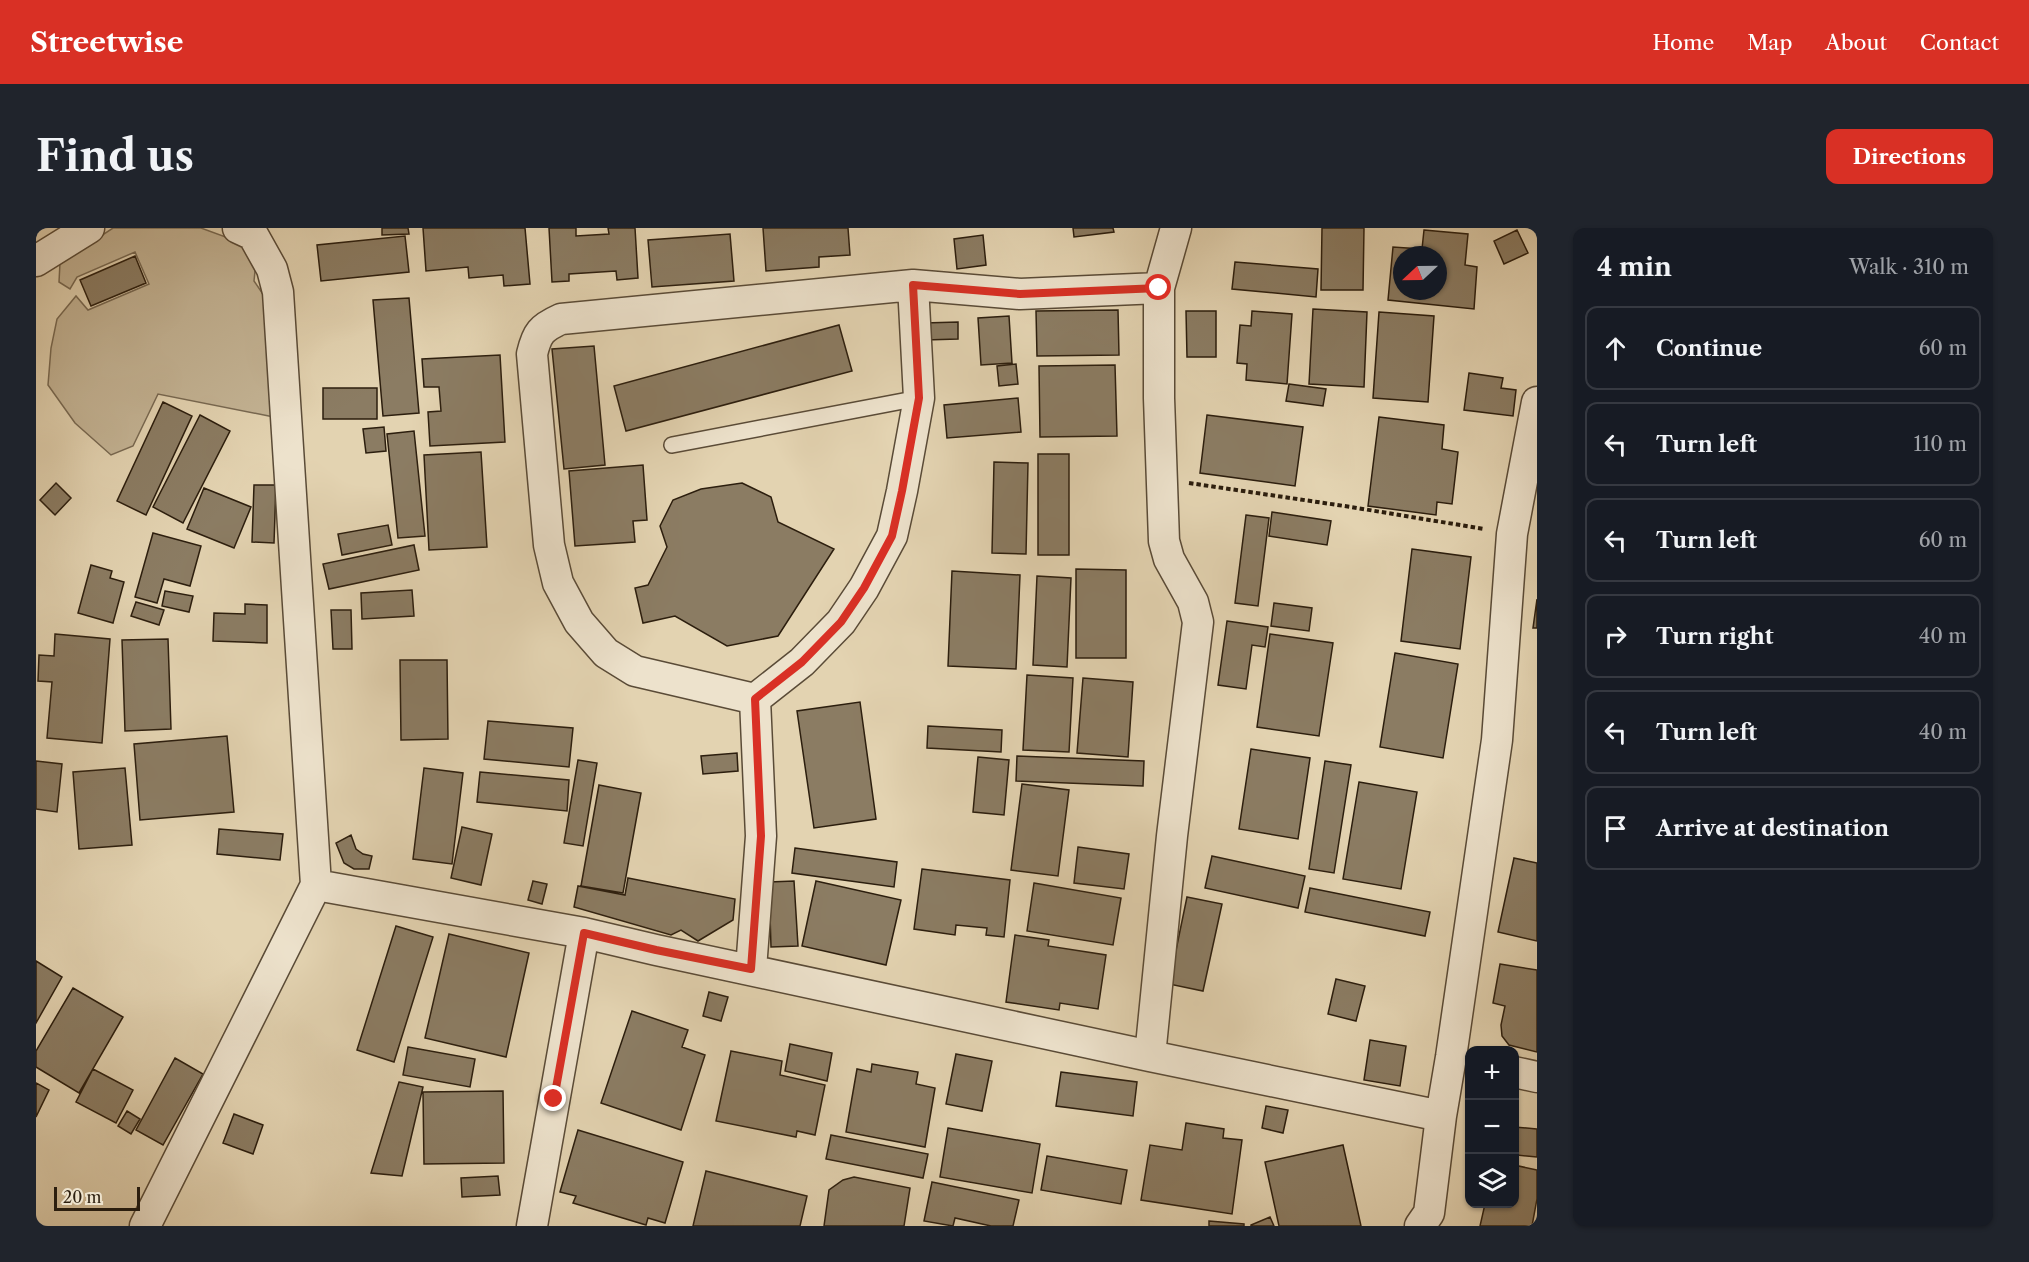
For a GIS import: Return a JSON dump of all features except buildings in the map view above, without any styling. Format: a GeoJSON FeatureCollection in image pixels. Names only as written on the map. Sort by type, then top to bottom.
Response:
{"type":"FeatureCollection","features":[{"type":"Feature","properties":{"kind":"street"},"geometry":{"type":"LineString","coordinates":[[36,261],[89,228]]}},
{"type":"Feature","properties":{"kind":"street"},"geometry":{"type":"LineString","coordinates":[[145,1226],[316,885],[278,292],[272,269],[253,235],[238,228]]}},
{"type":"Feature","properties":{"kind":"street"},"geometry":{"type":"LineString","coordinates":[[1150,1056],[1172,836],[1198,622],[1193,602],[1169,559],[1164,540],[1159,398],[1159,288],[1176,228]]}},
{"type":"Feature","properties":{"kind":"street"},"geometry":{"type":"LineString","coordinates":[[755,699],[635,671],[606,653],[579,622],[558,583],[549,545],[532,354],[535,338],[546,326],[561,319],[913,285],[1020,294],[1159,288]]}},
{"type":"Feature","properties":{"kind":"street"},"geometry":{"type":"LineString","coordinates":[[755,699],[802,662],[841,622],[864,588],[892,536],[919,398],[913,285]]}},
{"type":"Feature","properties":{"kind":"street"},"geometry":{"type":"LineString","coordinates":[[1420,1226],[1429,1213],[1441,1116],[1461,1059],[1497,740],[1512,534],[1537,402]]}},
{"type":"Feature","properties":{"kind":"street"},"geometry":{"type":"LineString","coordinates":[[751,969],[761,836],[755,699]]}},
{"type":"Feature","properties":{"kind":"street"},"geometry":{"type":"LineString","coordinates":[[316,885],[584,933],[1150,1056],[1441,1116]]}},
{"type":"Feature","properties":{"kind":"street"},"geometry":{"type":"LineString","coordinates":[[532,1226],[584,933]]}},
{"type":"Feature","properties":{"kind":"street"},"geometry":{"type":"LineString","coordinates":[[1519,1073],[1537,1077]]}},
{"type":"Feature","properties":{"kind":"lane"},"geometry":{"type":"LineString","coordinates":[[672,445],[919,398]]}},
{"type":"Feature","properties":{"kind":"path"},"geometry":{"type":"LineString","coordinates":[[1162,480],[1351,507],[1512,534]]}},
{"type":"Feature","properties":{"kind":"shaded area"},"geometry":{"type":"Polygon","coordinates":[[[113,228],[201,228],[245,244],[256,261],[254,281],[271,306],[274,417],[158,394],[133,446],[111,455],[75,423],[48,385],[51,348],[57,319],[76,296],[88,310],[149,284],[135,252],[77,277],[70,289],[59,282],[60,263],[113,228]]]}},
{"type":"Feature","properties":{"kind":"route"},"geometry":{"type":"LineString","coordinates":[[554,1099],[584,933],[751,969],[761,836],[755,699],[802,662],[841,622],[864,588],[892,536],[919,398],[913,285],[1020,294],[1159,288]]}}]}
